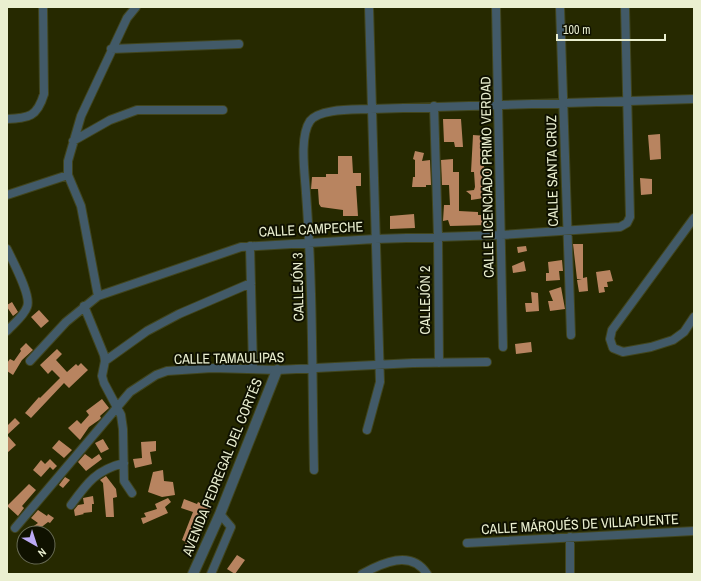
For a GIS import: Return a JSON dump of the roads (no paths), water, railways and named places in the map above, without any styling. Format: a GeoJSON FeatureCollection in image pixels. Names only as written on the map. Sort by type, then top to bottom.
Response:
{"type":"FeatureCollection","features":[{"type":"Feature","properties":{"kind":"street"},"geometry":{"type":"LineString","coordinates":[[7,119],[25,118],[33,114],[41,104],[44,94],[43,7]]}},
{"type":"Feature","properties":{"kind":"street"},"geometry":{"type":"LineString","coordinates":[[98,296],[81,206],[68,175],[68,161],[81,116],[111,49],[127,18],[136,7]]}},
{"type":"Feature","properties":{"kind":"street"},"geometry":{"type":"LineString","coordinates":[[367,430],[380,388],[369,7]]}},
{"type":"Feature","properties":{"kind":"street","name":"CALLE LICENCIADO PRIMO VERDAD"},"geometry":{"type":"LineString","coordinates":[[496,7],[503,347]]}},
{"type":"Feature","properties":{"kind":"street","name":"CALLE SANTA CRUZ"},"geometry":{"type":"LineString","coordinates":[[560,7],[564,103],[566,231],[571,335]]}},
{"type":"Feature","properties":{"kind":"street"},"geometry":{"type":"LineString","coordinates":[[625,7],[628,102]]}},
{"type":"Feature","properties":{"kind":"street"},"geometry":{"type":"LineString","coordinates":[[111,49],[239,44]]}},
{"type":"Feature","properties":{"kind":"street","name":"CALLEJÓN 3"},"geometry":{"type":"LineString","coordinates":[[314,470],[310,242],[304,157],[305,134],[308,125],[314,118],[324,113],[371,109],[694,99]]}},
{"type":"Feature","properties":{"kind":"street","name":"CALLE CAMPECHE"},"geometry":{"type":"LineString","coordinates":[[30,361],[84,306],[98,296],[233,249],[250,246],[310,242],[501,235],[620,227],[627,223],[630,216],[628,102]]}},
{"type":"Feature","properties":{"kind":"street","name":"CALLEJÓN 2"},"geometry":{"type":"LineString","coordinates":[[434,106],[438,237],[438,363]]}},
{"type":"Feature","properties":{"kind":"street"},"geometry":{"type":"LineString","coordinates":[[73,141],[110,120],[137,110],[223,110]]}},
{"type":"Feature","properties":{"kind":"street"},"geometry":{"type":"LineString","coordinates":[[7,195],[68,175]]}},
{"type":"Feature","properties":{"kind":"street"},"geometry":{"type":"LineString","coordinates":[[694,218],[612,330],[610,339],[613,348],[623,352],[652,347],[673,340],[684,332],[694,317]]}},
{"type":"Feature","properties":{"kind":"street"},"geometry":{"type":"LineString","coordinates":[[250,246],[253,368]]}},
{"type":"Feature","properties":{"kind":"street"},"geometry":{"type":"LineString","coordinates":[[7,249],[26,293],[28,303],[24,312],[7,331]]}},
{"type":"Feature","properties":{"kind":"street"},"geometry":{"type":"LineString","coordinates":[[105,361],[147,331],[179,314],[251,283]]}},
{"type":"Feature","properties":{"kind":"street"},"geometry":{"type":"LineString","coordinates":[[84,306],[105,361],[102,376],[104,383],[118,406],[123,429],[124,481],[132,493]]}},
{"type":"Feature","properties":{"kind":"street","name":"CALLE TAMAULIPAS"},"geometry":{"type":"LineString","coordinates":[[19,525],[118,406],[139,385],[156,375],[167,371],[212,368],[253,368],[277,370],[487,362]]}},
{"type":"Feature","properties":{"kind":"street","name":"AVENIDA PEDREGAL DEL CORTÉS"},"geometry":{"type":"LineString","coordinates":[[193,574],[220,514],[277,370]]}},
{"type":"Feature","properties":{"kind":"street"},"geometry":{"type":"LineString","coordinates":[[71,505],[97,474],[109,467],[124,463]]}},
{"type":"Feature","properties":{"kind":"street"},"geometry":{"type":"LineString","coordinates":[[211,574],[230,530],[229,524],[220,514]]}},
{"type":"Feature","properties":{"kind":"street","name":"CALLE MÁRQUÉS DE VILLAPUENTE"},"geometry":{"type":"LineString","coordinates":[[467,544],[694,531]]}},
{"type":"Feature","properties":{"kind":"street"},"geometry":{"type":"LineString","coordinates":[[570,537],[570,574]]}},
{"type":"Feature","properties":{"kind":"street"},"geometry":{"type":"LineString","coordinates":[[362,574],[382,563],[394,560],[414,562],[427,574]]}}]}
